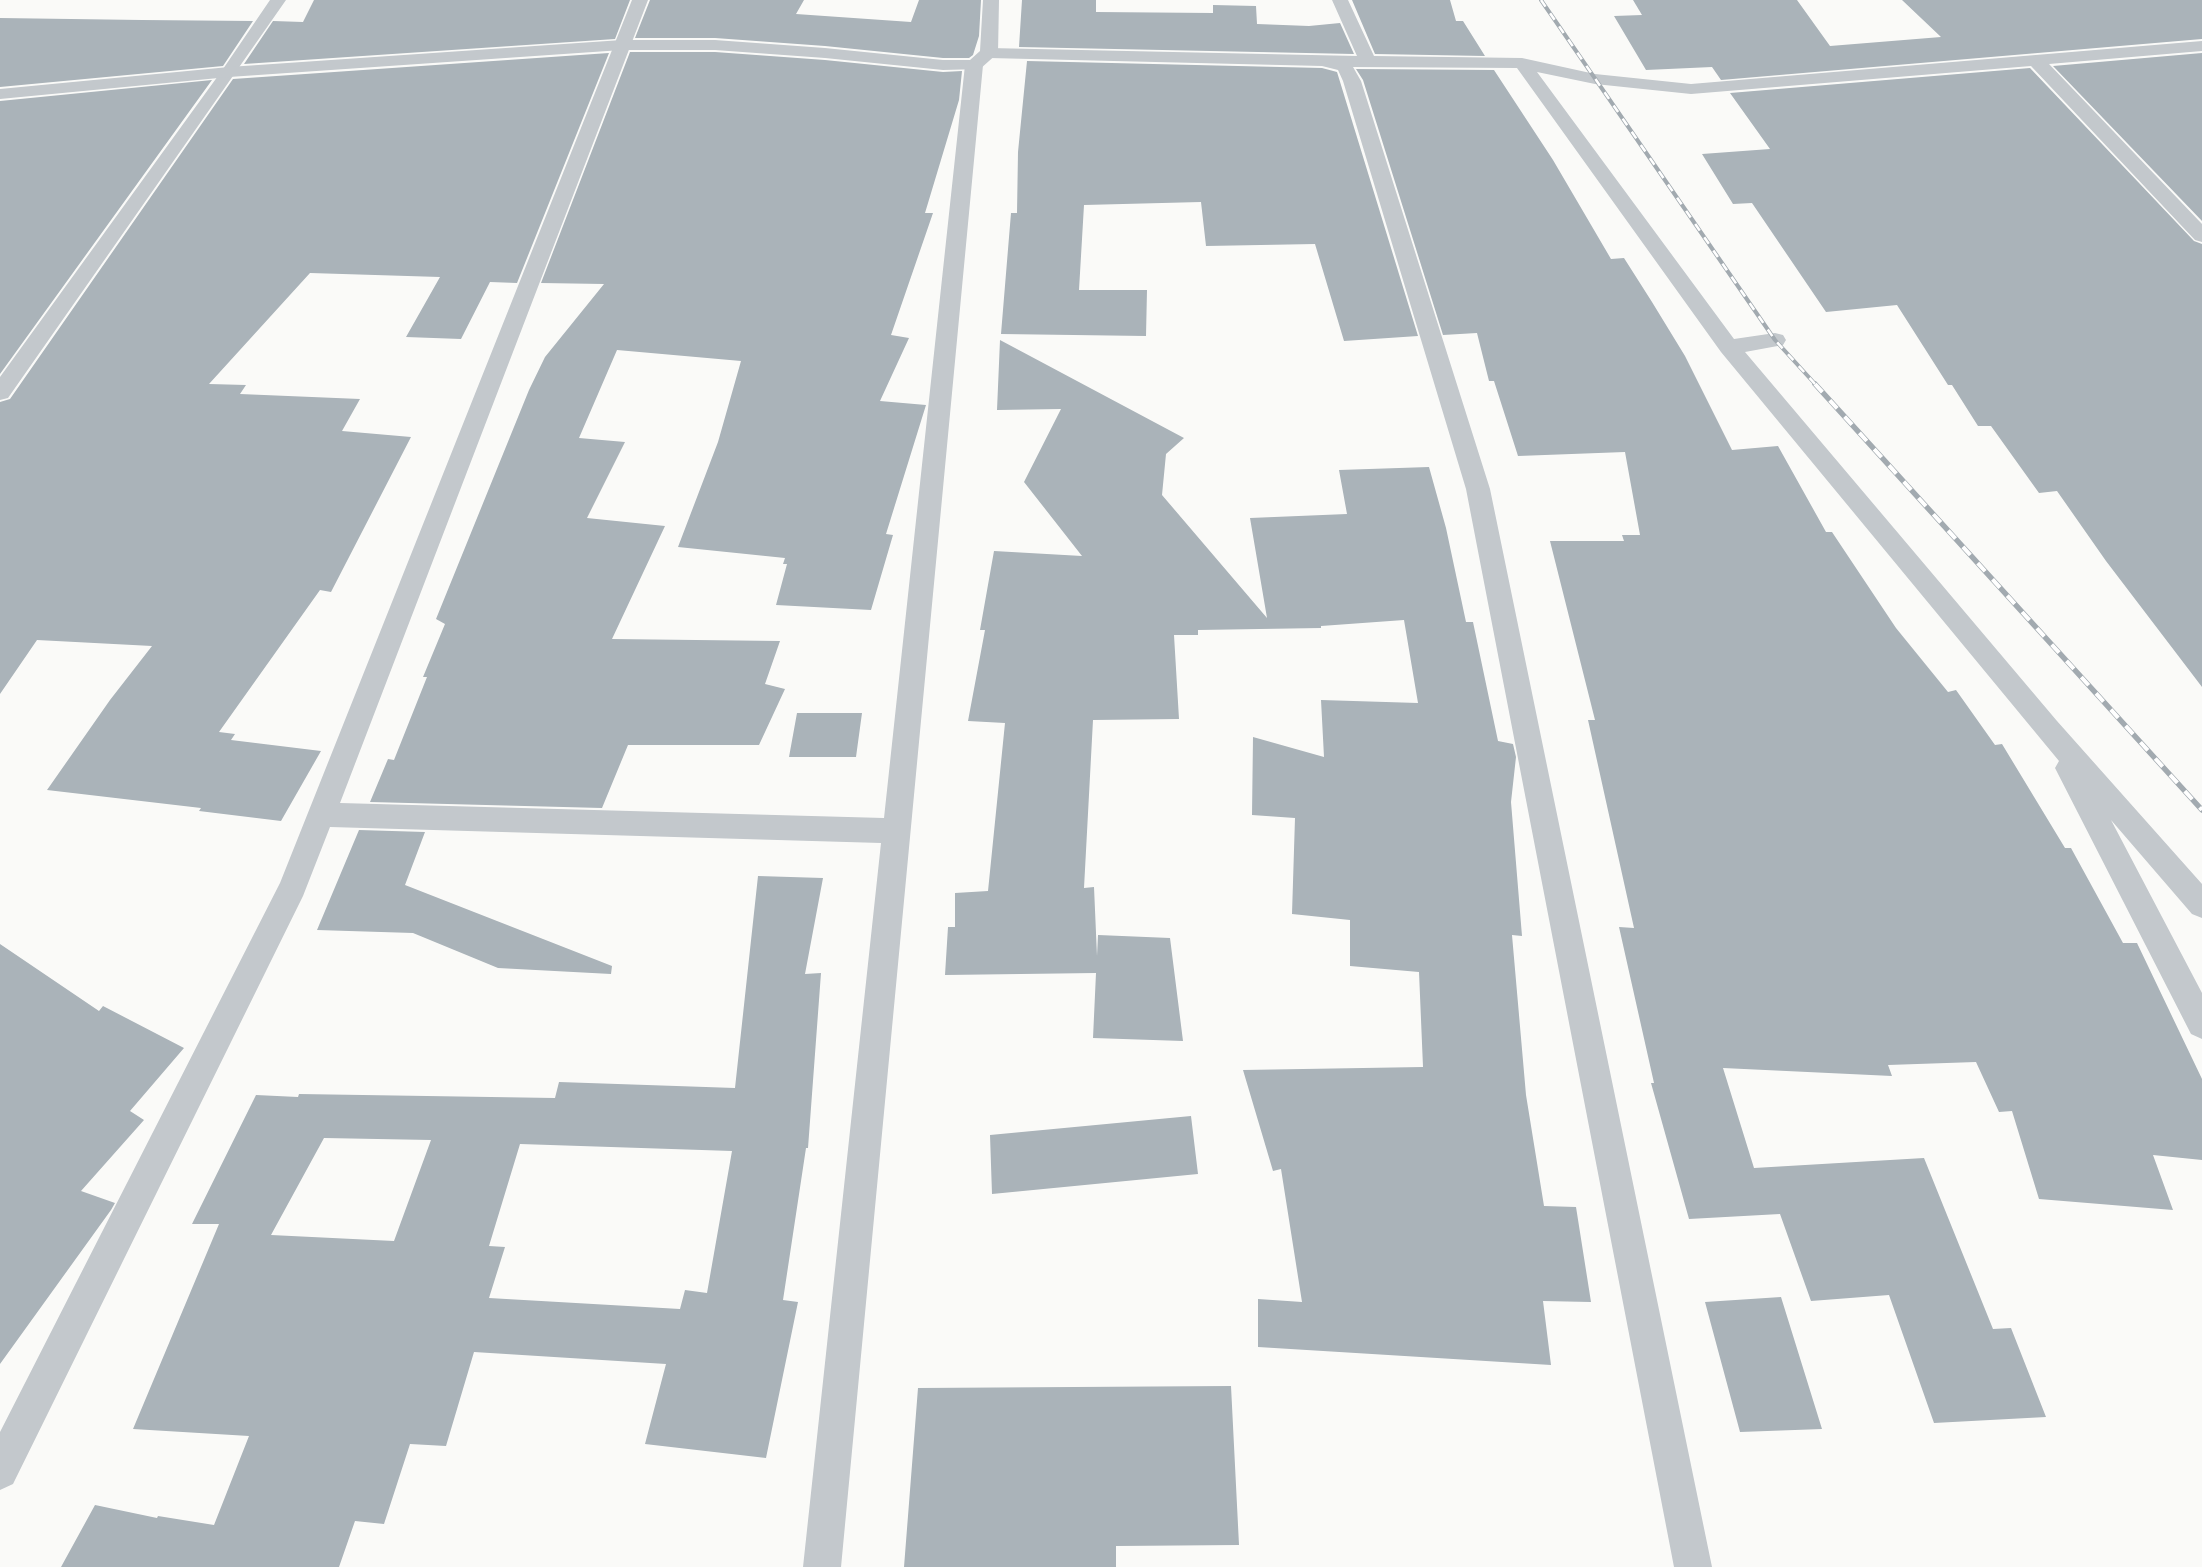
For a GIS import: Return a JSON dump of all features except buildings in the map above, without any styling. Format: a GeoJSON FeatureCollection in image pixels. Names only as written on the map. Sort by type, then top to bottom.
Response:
{"type":"FeatureCollection","features":[{"type":"Feature","properties":{"kind":"street"},"geometry":{"type":"LineString","coordinates":[[0,394],[278,0]]}},
{"type":"Feature","properties":{"kind":"street"},"geometry":{"type":"LineString","coordinates":[[0,1471],[293,887],[640,0]]}},
{"type":"Feature","properties":{"kind":"street"},"geometry":{"type":"LineString","coordinates":[[822,1567],[897,831],[982,59],[991,0]]}},
{"type":"Feature","properties":{"kind":"street"},"geometry":{"type":"LineString","coordinates":[[1340,0],[1368,62]]}},
{"type":"Feature","properties":{"kind":"street"},"geometry":{"type":"LineString","coordinates":[[0,94],[229,72],[622,45],[715,45],[826,53],[943,65],[982,59],[1522,63],[1595,79],[1691,89],[2202,46]]}},
{"type":"Feature","properties":{"kind":"street"},"geometry":{"type":"LineString","coordinates":[[2034,59],[2202,236]]}},
{"type":"Feature","properties":{"kind":"street"},"geometry":{"type":"LineString","coordinates":[[1322,61],[1345,67],[1352,80],[1478,489],[1693,1567]]}},
{"type":"Feature","properties":{"kind":"street"},"geometry":{"type":"LineString","coordinates":[[1522,63],[1729,347],[2048,728],[2202,905]]}},
{"type":"Feature","properties":{"kind":"street"},"geometry":{"type":"LineString","coordinates":[[1729,347],[1775,340]]}},
{"type":"Feature","properties":{"kind":"street"},"geometry":{"type":"LineString","coordinates":[[2048,728],[2202,1024]]}},
{"type":"Feature","properties":{"kind":"street"},"geometry":{"type":"LineString","coordinates":[[321,815],[897,831]]}},
{"type":"Feature","properties":{"kind":"railway"},"geometry":{"type":"LineString","coordinates":[[1541,0],[1775,340],[1816,385]]}},
{"type":"Feature","properties":{"kind":"railway"},"geometry":{"type":"LineString","coordinates":[[1815,384],[2202,810]]}}]}
